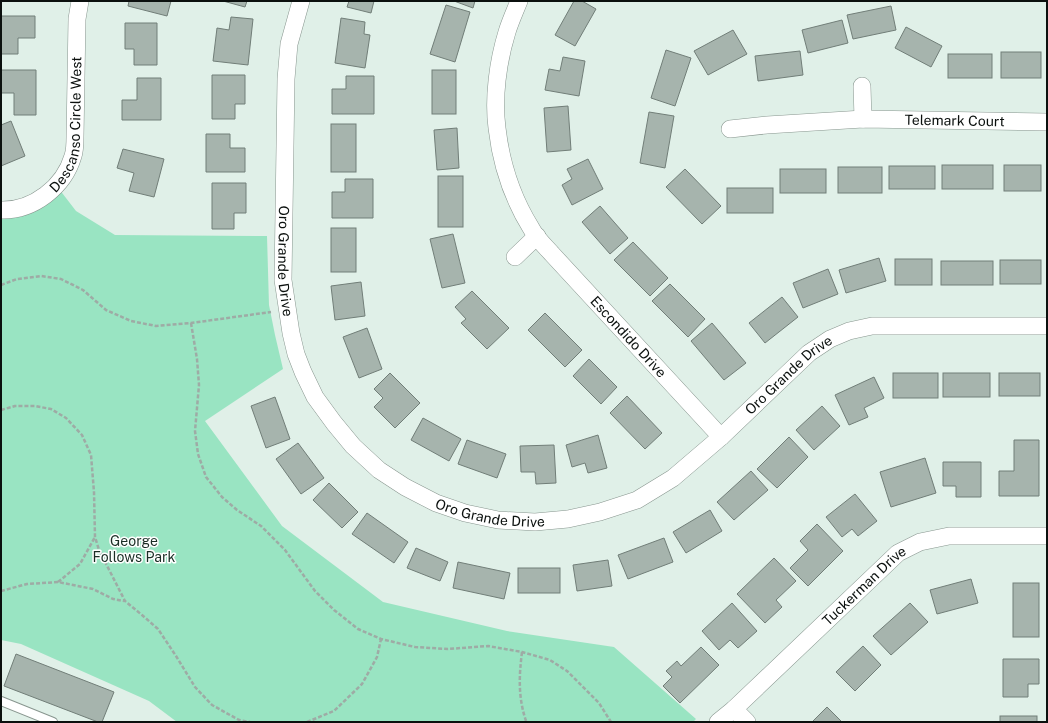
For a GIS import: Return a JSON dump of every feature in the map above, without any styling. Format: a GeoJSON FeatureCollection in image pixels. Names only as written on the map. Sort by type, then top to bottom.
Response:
{"type":"FeatureCollection","features":[{"type":"Feature","properties":{"kind":"street","name":"Descanso Circle West"},"geometry":{"type":"LineString","coordinates":[[1,210],[28,206],[42,199],[67,172],[74,155],[77,19],[80,1]]}},
{"type":"Feature","properties":{"kind":"street","name":"Oro Grande Drive"},"geometry":{"type":"LineString","coordinates":[[301,1],[288,44],[286,79],[283,280],[291,333],[296,354],[312,391],[330,418],[353,446],[379,470],[405,487],[436,503],[464,513],[498,520],[535,522],[568,519],[600,512],[637,500],[674,478],[721,437],[809,353],[830,339],[849,331],[872,326],[1047,326]]}},
{"type":"Feature","properties":{"kind":"street","name":"Escondido Drive"},"geometry":{"type":"LineString","coordinates":[[519,1],[507,31],[499,65],[496,95],[497,128],[504,161],[513,192],[531,229],[552,254],[721,437]]}},
{"type":"Feature","properties":{"kind":"street"},"geometry":{"type":"LineString","coordinates":[[862,86],[862,119]]}},
{"type":"Feature","properties":{"kind":"street","name":"Telemark Court"},"geometry":{"type":"LineString","coordinates":[[730,129],[862,119],[1047,122]]}},
{"type":"Feature","properties":{"kind":"street"},"geometry":{"type":"LineString","coordinates":[[515,257],[537,236]]}},
{"type":"Feature","properties":{"kind":"street","name":"Tuckerman Drive"},"geometry":{"type":"LineString","coordinates":[[718,722],[734,709],[898,553],[920,542],[949,536],[1047,536]]}},
{"type":"Feature","properties":{"kind":"street"},"geometry":{"type":"LineString","coordinates":[[734,709],[747,722]]}},
{"type":"Feature","properties":{"kind":"lane"},"geometry":{"type":"LineString","coordinates":[[1,701],[53,722]]}},
{"type":"Feature","properties":{"kind":"path"},"geometry":{"type":"LineString","coordinates":[[1,285],[17,279],[41,276],[61,280],[83,290],[106,310],[131,321],[156,326],[191,323],[287,310]]}},
{"type":"Feature","properties":{"kind":"path"},"geometry":{"type":"LineString","coordinates":[[191,323],[197,359],[199,385],[196,431],[198,454],[206,477],[222,497],[237,510],[261,526],[285,550],[315,591],[334,610],[358,628],[381,639],[415,647],[448,649],[488,646],[522,652],[550,660],[567,671],[599,703],[611,722]]}},
{"type":"Feature","properties":{"kind":"path"},"geometry":{"type":"LineString","coordinates":[[1,410],[15,406],[34,406],[52,409],[66,418],[82,435],[91,455],[95,537],[99,550],[125,601],[158,629],[195,687],[212,705],[239,720],[250,722]]}},
{"type":"Feature","properties":{"kind":"path"},"geometry":{"type":"LineString","coordinates":[[58,582],[80,564],[95,537]]}},
{"type":"Feature","properties":{"kind":"path"},"geometry":{"type":"LineString","coordinates":[[1,591],[27,584],[58,582],[93,589],[113,599],[125,601]]}},
{"type":"Feature","properties":{"kind":"path"},"geometry":{"type":"LineString","coordinates":[[307,722],[334,711],[362,684],[377,657],[381,639]]}},
{"type":"Feature","properties":{"kind":"path"},"geometry":{"type":"LineString","coordinates":[[522,652],[519,671],[519,690],[521,706],[526,720]]}},
{"type":"Feature","properties":{"kind":"green space","name":"George Follows Park"},"geometry":{"type":"Polygon","coordinates":[[[56,185],[76,211],[115,235],[267,236],[269,305],[283,369],[205,421],[282,526],[383,602],[507,631],[614,647],[696,719],[693,722],[177,722],[149,701],[21,644],[1,640],[1,211],[56,185]]]}},
{"type":"Feature","properties":{"kind":"building"},"geometry":{"type":"Polygon","coordinates":[[[129,1],[171,1],[167,16],[128,6],[129,1]]]}},
{"type":"Feature","properties":{"kind":"building"},"geometry":{"type":"Polygon","coordinates":[[[223,1],[247,1],[245,7],[223,1]]]}},
{"type":"Feature","properties":{"kind":"building"},"geometry":{"type":"Polygon","coordinates":[[[349,1],[374,1],[371,13],[347,7],[349,1]]]}},
{"type":"Feature","properties":{"kind":"building"},"geometry":{"type":"Polygon","coordinates":[[[454,1],[475,1],[473,8],[454,1]]]}},
{"type":"Feature","properties":{"kind":"building"},"geometry":{"type":"Polygon","coordinates":[[[574,1],[582,1],[596,9],[575,46],[555,35],[574,1]]]}},
{"type":"Feature","properties":{"kind":"building"},"geometry":{"type":"Polygon","coordinates":[[[446,5],[470,12],[455,62],[430,54],[446,5]]]}},
{"type":"Feature","properties":{"kind":"building"},"geometry":{"type":"Polygon","coordinates":[[[891,6],[896,30],[853,39],[847,15],[891,6]]]}},
{"type":"Feature","properties":{"kind":"building"},"geometry":{"type":"Polygon","coordinates":[[[1,16],[35,16],[35,38],[18,38],[18,54],[1,54],[1,16]]]}},
{"type":"Feature","properties":{"kind":"building"},"geometry":{"type":"Polygon","coordinates":[[[231,17],[253,19],[248,65],[213,61],[217,28],[229,30],[231,17]]]}},
{"type":"Feature","properties":{"kind":"building"},"geometry":{"type":"Polygon","coordinates":[[[341,18],[365,22],[364,34],[370,35],[365,68],[335,63],[341,18]]]}},
{"type":"Feature","properties":{"kind":"building"},"geometry":{"type":"Polygon","coordinates":[[[842,20],[848,43],[808,53],[802,30],[842,20]]]}},
{"type":"Feature","properties":{"kind":"building"},"geometry":{"type":"Polygon","coordinates":[[[125,23],[157,23],[157,65],[134,65],[134,49],[125,49],[125,23]]]}},
{"type":"Feature","properties":{"kind":"building"},"geometry":{"type":"Polygon","coordinates":[[[906,27],[942,46],[931,67],[895,48],[906,27]]]}},
{"type":"Feature","properties":{"kind":"building"},"geometry":{"type":"Polygon","coordinates":[[[733,30],[747,54],[708,75],[694,51],[733,30]]]}},
{"type":"Feature","properties":{"kind":"building"},"geometry":{"type":"Polygon","coordinates":[[[666,50],[691,58],[675,106],[651,98],[666,50]]]}},
{"type":"Feature","properties":{"kind":"building"},"geometry":{"type":"Polygon","coordinates":[[[800,51],[803,75],[758,81],[755,56],[800,51]]]}},
{"type":"Feature","properties":{"kind":"building"},"geometry":{"type":"Polygon","coordinates":[[[1001,52],[1041,52],[1041,78],[1001,78],[1001,52]]]}},
{"type":"Feature","properties":{"kind":"building"},"geometry":{"type":"Polygon","coordinates":[[[948,54],[992,54],[992,78],[948,78],[948,54]]]}},
{"type":"Feature","properties":{"kind":"building"},"geometry":{"type":"Polygon","coordinates":[[[563,57],[585,61],[579,96],[545,90],[549,69],[560,71],[563,57]]]}},
{"type":"Feature","properties":{"kind":"building"},"geometry":{"type":"Polygon","coordinates":[[[1,70],[36,70],[36,115],[14,115],[14,93],[1,93],[1,70]]]}},
{"type":"Feature","properties":{"kind":"building"},"geometry":{"type":"Polygon","coordinates":[[[432,70],[456,70],[456,114],[432,114],[432,70]]]}},
{"type":"Feature","properties":{"kind":"building"},"geometry":{"type":"Polygon","coordinates":[[[212,75],[245,75],[245,104],[235,104],[235,119],[212,119],[212,75]]]}},
{"type":"Feature","properties":{"kind":"building"},"geometry":{"type":"Polygon","coordinates":[[[346,76],[374,76],[374,114],[332,114],[332,89],[346,89],[346,76]]]}},
{"type":"Feature","properties":{"kind":"building"},"geometry":{"type":"Polygon","coordinates":[[[137,78],[161,78],[161,120],[122,120],[122,100],[137,100],[137,78]]]}},
{"type":"Feature","properties":{"kind":"building"},"geometry":{"type":"Polygon","coordinates":[[[568,106],[571,150],[547,152],[544,108],[568,106]]]}},
{"type":"Feature","properties":{"kind":"building"},"geometry":{"type":"Polygon","coordinates":[[[649,112],[674,116],[665,168],[640,163],[649,112]]]}},
{"type":"Feature","properties":{"kind":"building"},"geometry":{"type":"Polygon","coordinates":[[[11,121],[25,156],[1,166],[1,125],[11,121]]]}},
{"type":"Feature","properties":{"kind":"building"},"geometry":{"type":"Polygon","coordinates":[[[331,124],[356,124],[356,172],[331,172],[331,124]]]}},
{"type":"Feature","properties":{"kind":"building"},"geometry":{"type":"Polygon","coordinates":[[[457,128],[459,168],[437,170],[434,130],[457,128]]]}},
{"type":"Feature","properties":{"kind":"building"},"geometry":{"type":"Polygon","coordinates":[[[206,134],[230,134],[230,148],[245,148],[245,172],[206,172],[206,134]]]}},
{"type":"Feature","properties":{"kind":"building"},"geometry":{"type":"Polygon","coordinates":[[[123,149],[164,159],[154,197],[129,191],[134,173],[117,168],[123,149]]]}},
{"type":"Feature","properties":{"kind":"building"},"geometry":{"type":"Polygon","coordinates":[[[588,159],[603,189],[572,205],[562,185],[572,179],[567,169],[588,159]]]}},
{"type":"Feature","properties":{"kind":"building"},"geometry":{"type":"Polygon","coordinates":[[[942,165],[993,165],[993,189],[942,189],[942,165]]]}},
{"type":"Feature","properties":{"kind":"building"},"geometry":{"type":"Polygon","coordinates":[[[1004,165],[1041,165],[1041,191],[1004,191],[1004,165]]]}},
{"type":"Feature","properties":{"kind":"building"},"geometry":{"type":"Polygon","coordinates":[[[889,166],[935,166],[935,189],[889,189],[889,166]]]}},
{"type":"Feature","properties":{"kind":"building"},"geometry":{"type":"Polygon","coordinates":[[[838,167],[882,167],[882,193],[838,193],[838,167]]]}},
{"type":"Feature","properties":{"kind":"building"},"geometry":{"type":"Polygon","coordinates":[[[685,169],[721,206],[702,224],[666,187],[685,169]]]}},
{"type":"Feature","properties":{"kind":"building"},"geometry":{"type":"Polygon","coordinates":[[[780,169],[826,169],[826,193],[780,193],[780,169]]]}},
{"type":"Feature","properties":{"kind":"building"},"geometry":{"type":"Polygon","coordinates":[[[438,176],[463,176],[463,227],[438,227],[438,176]]]}},
{"type":"Feature","properties":{"kind":"building"},"geometry":{"type":"Polygon","coordinates":[[[345,179],[373,179],[373,218],[332,218],[332,192],[345,192],[345,179]]]}},
{"type":"Feature","properties":{"kind":"building"},"geometry":{"type":"Polygon","coordinates":[[[212,183],[246,183],[246,213],[234,213],[234,229],[212,229],[212,183]]]}},
{"type":"Feature","properties":{"kind":"building"},"geometry":{"type":"Polygon","coordinates":[[[727,188],[773,188],[773,213],[727,213],[727,188]]]}},
{"type":"Feature","properties":{"kind":"building"},"geometry":{"type":"Polygon","coordinates":[[[600,206],[628,238],[610,254],[582,222],[600,206]]]}},
{"type":"Feature","properties":{"kind":"building"},"geometry":{"type":"Polygon","coordinates":[[[331,228],[356,228],[356,272],[331,272],[331,228]]]}},
{"type":"Feature","properties":{"kind":"building"},"geometry":{"type":"Polygon","coordinates":[[[453,234],[465,283],[442,288],[430,239],[453,234]]]}},
{"type":"Feature","properties":{"kind":"building"},"geometry":{"type":"Polygon","coordinates":[[[633,242],[668,278],[650,296],[614,260],[633,242]]]}},
{"type":"Feature","properties":{"kind":"building"},"geometry":{"type":"Polygon","coordinates":[[[879,258],[886,281],[846,293],[839,270],[879,258]]]}},
{"type":"Feature","properties":{"kind":"building"},"geometry":{"type":"Polygon","coordinates":[[[895,259],[932,259],[932,285],[895,285],[895,259]]]}},
{"type":"Feature","properties":{"kind":"building"},"geometry":{"type":"Polygon","coordinates":[[[1000,260],[1041,260],[1041,284],[1000,284],[1000,260]]]}},
{"type":"Feature","properties":{"kind":"building"},"geometry":{"type":"Polygon","coordinates":[[[941,261],[993,261],[993,285],[941,285],[941,261]]]}},
{"type":"Feature","properties":{"kind":"building"},"geometry":{"type":"Polygon","coordinates":[[[828,269],[838,294],[803,308],[793,283],[828,269]]]}},
{"type":"Feature","properties":{"kind":"building"},"geometry":{"type":"Polygon","coordinates":[[[361,282],[365,316],[335,320],[331,286],[361,282]]]}},
{"type":"Feature","properties":{"kind":"building"},"geometry":{"type":"Polygon","coordinates":[[[670,284],[705,319],[688,337],[652,301],[670,284]]]}},
{"type":"Feature","properties":{"kind":"building"},"geometry":{"type":"Polygon","coordinates":[[[472,291],[509,328],[487,349],[461,323],[466,319],[455,307],[472,291]]]}},
{"type":"Feature","properties":{"kind":"building"},"geometry":{"type":"Polygon","coordinates":[[[782,297],[798,317],[765,343],[749,323],[782,297]]]}},
{"type":"Feature","properties":{"kind":"building"},"geometry":{"type":"Polygon","coordinates":[[[545,313],[582,350],[565,367],[528,330],[545,313]]]}},
{"type":"Feature","properties":{"kind":"building"},"geometry":{"type":"Polygon","coordinates":[[[712,323],[746,363],[724,380],[691,341],[712,323]]]}},
{"type":"Feature","properties":{"kind":"building"},"geometry":{"type":"Polygon","coordinates":[[[367,328],[382,369],[359,378],[343,337],[367,328]]]}},
{"type":"Feature","properties":{"kind":"building"},"geometry":{"type":"Polygon","coordinates":[[[589,359],[617,387],[601,404],[573,376],[589,359]]]}},
{"type":"Feature","properties":{"kind":"building"},"geometry":{"type":"Polygon","coordinates":[[[390,373],[420,403],[395,428],[374,407],[383,398],[374,389],[390,373]]]}},
{"type":"Feature","properties":{"kind":"building"},"geometry":{"type":"Polygon","coordinates":[[[893,373],[938,373],[938,398],[893,398],[893,373]]]}},
{"type":"Feature","properties":{"kind":"building"},"geometry":{"type":"Polygon","coordinates":[[[943,373],[990,373],[990,397],[943,397],[943,373]]]}},
{"type":"Feature","properties":{"kind":"building"},"geometry":{"type":"Polygon","coordinates":[[[999,373],[1040,373],[1040,396],[999,396],[999,373]]]}},
{"type":"Feature","properties":{"kind":"building"},"geometry":{"type":"Polygon","coordinates":[[[874,377],[884,398],[864,408],[868,417],[849,425],[835,395],[874,377]]]}},
{"type":"Feature","properties":{"kind":"building"},"geometry":{"type":"Polygon","coordinates":[[[627,396],[662,433],[645,449],[610,413],[627,396]]]}},
{"type":"Feature","properties":{"kind":"building"},"geometry":{"type":"Polygon","coordinates":[[[275,397],[290,439],[266,448],[251,406],[275,397]]]}},
{"type":"Feature","properties":{"kind":"building"},"geometry":{"type":"Polygon","coordinates":[[[822,406],[840,426],[814,450],[796,430],[822,406]]]}},
{"type":"Feature","properties":{"kind":"building"},"geometry":{"type":"Polygon","coordinates":[[[423,418],[461,439],[449,461],[411,440],[423,418]]]}},
{"type":"Feature","properties":{"kind":"building"},"geometry":{"type":"Polygon","coordinates":[[[598,435],[607,468],[588,473],[585,463],[572,467],[566,445],[598,435]]]}},
{"type":"Feature","properties":{"kind":"building"},"geometry":{"type":"Polygon","coordinates":[[[789,437],[808,457],[777,488],[757,469],[789,437]]]}},
{"type":"Feature","properties":{"kind":"building"},"geometry":{"type":"Polygon","coordinates":[[[467,440],[506,454],[497,478],[458,464],[467,440]]]}},
{"type":"Feature","properties":{"kind":"building"},"geometry":{"type":"Polygon","coordinates":[[[1014,440],[1039,440],[1039,496],[999,496],[999,471],[1014,471],[1014,440]]]}},
{"type":"Feature","properties":{"kind":"building"},"geometry":{"type":"Polygon","coordinates":[[[298,443],[324,478],[301,494],[276,459],[298,443]]]}},
{"type":"Feature","properties":{"kind":"building"},"geometry":{"type":"Polygon","coordinates":[[[554,445],[556,483],[536,484],[535,472],[521,472],[520,446],[554,445]]]}},
{"type":"Feature","properties":{"kind":"building"},"geometry":{"type":"Polygon","coordinates":[[[925,458],[936,493],[891,507],[880,472],[925,458]]]}},
{"type":"Feature","properties":{"kind":"building"},"geometry":{"type":"Polygon","coordinates":[[[943,462],[981,462],[981,497],[956,497],[956,486],[943,486],[943,462]]]}},
{"type":"Feature","properties":{"kind":"building"},"geometry":{"type":"Polygon","coordinates":[[[751,471],[768,490],[734,520],[717,502],[751,471]]]}},
{"type":"Feature","properties":{"kind":"building"},"geometry":{"type":"Polygon","coordinates":[[[329,483],[358,512],[342,528],[313,500],[329,483]]]}},
{"type":"Feature","properties":{"kind":"building"},"geometry":{"type":"Polygon","coordinates":[[[855,494],[877,521],[858,536],[852,529],[842,537],[826,517],[855,494]]]}},
{"type":"Feature","properties":{"kind":"building"},"geometry":{"type":"Polygon","coordinates":[[[710,510],[722,531],[686,553],[673,532],[710,510]]]}},
{"type":"Feature","properties":{"kind":"building"},"geometry":{"type":"Polygon","coordinates":[[[367,513],[408,542],[394,563],[352,534],[367,513]]]}},
{"type":"Feature","properties":{"kind":"building"},"geometry":{"type":"Polygon","coordinates":[[[817,524],[843,551],[808,586],[790,568],[808,550],[800,541],[817,524]]]}},
{"type":"Feature","properties":{"kind":"building"},"geometry":{"type":"Polygon","coordinates":[[[664,538],[673,562],[628,579],[618,555],[664,538]]]}},
{"type":"Feature","properties":{"kind":"building"},"geometry":{"type":"Polygon","coordinates":[[[416,548],[448,562],[440,581],[407,568],[416,548]]]}},
{"type":"Feature","properties":{"kind":"building"},"geometry":{"type":"Polygon","coordinates":[[[774,558],[796,581],[776,600],[782,607],[765,623],[737,594],[774,558]]]}},
{"type":"Feature","properties":{"kind":"building"},"geometry":{"type":"Polygon","coordinates":[[[608,560],[612,586],[577,591],[573,565],[608,560]]]}},
{"type":"Feature","properties":{"kind":"building"},"geometry":{"type":"Polygon","coordinates":[[[458,562],[510,573],[504,599],[453,588],[458,562]]]}},
{"type":"Feature","properties":{"kind":"building"},"geometry":{"type":"Polygon","coordinates":[[[518,568],[560,568],[560,593],[518,593],[518,568]]]}},
{"type":"Feature","properties":{"kind":"building"},"geometry":{"type":"Polygon","coordinates":[[[971,579],[978,603],[937,614],[930,590],[971,579]]]}},
{"type":"Feature","properties":{"kind":"building"},"geometry":{"type":"Polygon","coordinates":[[[1013,583],[1039,583],[1039,637],[1013,637],[1013,583]]]}},
{"type":"Feature","properties":{"kind":"building"},"geometry":{"type":"Polygon","coordinates":[[[732,603],[757,631],[738,648],[730,640],[719,650],[702,631],[732,603]]]}},
{"type":"Feature","properties":{"kind":"building"},"geometry":{"type":"Polygon","coordinates":[[[910,603],[928,622],[891,655],[873,636],[910,603]]]}},
{"type":"Feature","properties":{"kind":"building"},"geometry":{"type":"Polygon","coordinates":[[[863,646],[881,665],[855,691],[836,672],[863,646]]]}},
{"type":"Feature","properties":{"kind":"building"},"geometry":{"type":"Polygon","coordinates":[[[701,647],[719,665],[680,703],[663,686],[672,677],[666,671],[677,661],[681,666],[701,647]]]}},
{"type":"Feature","properties":{"kind":"building"},"geometry":{"type":"Polygon","coordinates":[[[16,654],[114,692],[102,722],[98,722],[4,686],[16,654]]]}},
{"type":"Feature","properties":{"kind":"building"},"geometry":{"type":"Polygon","coordinates":[[[1003,659],[1039,659],[1039,684],[1028,684],[1028,697],[1003,697],[1003,659]]]}},
{"type":"Feature","properties":{"kind":"building"},"geometry":{"type":"Polygon","coordinates":[[[827,707],[842,722],[812,722],[827,707]]]}},
{"type":"Feature","properties":{"kind":"building"},"geometry":{"type":"Polygon","coordinates":[[[1000,716],[1037,716],[1037,722],[1000,722],[1000,716]]]}}]}
